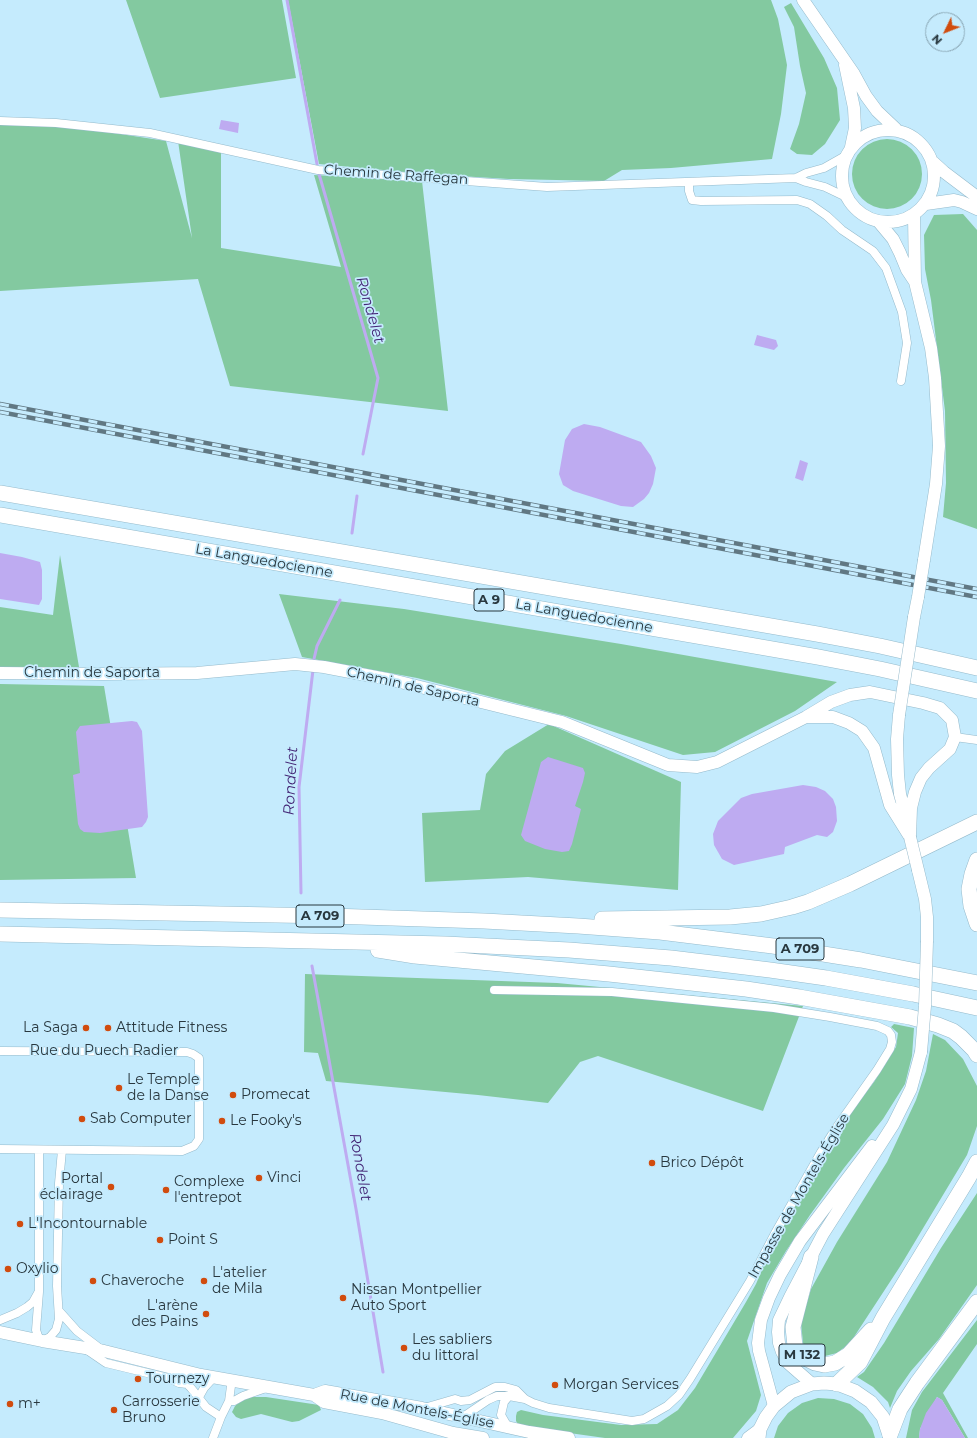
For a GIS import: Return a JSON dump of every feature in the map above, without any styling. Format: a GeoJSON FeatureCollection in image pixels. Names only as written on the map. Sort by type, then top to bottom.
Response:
{"type":"FeatureCollection","features":[{"type":"Feature","properties":{"kind":"highway","name":"La Languedocienne"},"geometry":{"type":"LineString","coordinates":[[0,493],[817,634],[880,646],[977,668]]}},
{"type":"Feature","properties":{"kind":"highway","name":"La Languedocienne"},"geometry":{"type":"LineString","coordinates":[[0,516],[810,655],[977,691]]}},
{"type":"Feature","properties":{"kind":"highway"},"geometry":{"type":"LineString","coordinates":[[484,921],[730,917],[766,913],[808,902],[850,884],[977,822]]}},
{"type":"Feature","properties":{"kind":"highway"},"geometry":{"type":"LineString","coordinates":[[977,860],[969,889],[971,906],[977,924]]}},
{"type":"Feature","properties":{"kind":"highway","name":"A 709"},"geometry":{"type":"LineString","coordinates":[[0,910],[323,916],[484,921],[578,926],[718,938],[862,960],[977,983]]}},
{"type":"Feature","properties":{"kind":"highway","name":"A 709"},"geometry":{"type":"LineString","coordinates":[[0,934],[445,944],[568,950],[694,961],[770,970],[826,978],[977,1008]]}},
{"type":"Feature","properties":{"kind":"highway"},"geometry":{"type":"LineString","coordinates":[[326,941],[415,956],[610,974],[746,989],[800,997],[910,1017],[938,1025],[962,1038],[977,1055]]}},
{"type":"Feature","properties":{"kind":"highway"},"geometry":{"type":"LineString","coordinates":[[837,1384],[860,1362],[883,1318],[977,1162]]}},
{"type":"Feature","properties":{"kind":"highway"},"geometry":{"type":"LineString","coordinates":[[943,1220],[977,1182]]}},
{"type":"Feature","properties":{"kind":"highway","name":"M 132"},"geometry":{"type":"LineString","coordinates":[[811,1257],[793,1327],[796,1346],[804,1357],[815,1363],[824,1365],[835,1363],[848,1355],[865,1335],[883,1318]]}},
{"type":"Feature","properties":{"kind":"highway"},"geometry":{"type":"LineString","coordinates":[[890,1437],[900,1409],[917,1383],[977,1302]]}},
{"type":"Feature","properties":{"kind":"main road"},"geometry":{"type":"LineString","coordinates":[[803,0],[844,62],[877,112],[896,129],[917,139],[929,153],[933,162],[935,176],[933,191],[926,204],[914,215],[903,220],[890,222],[878,221],[866,216],[855,209],[844,190],[842,176],[843,164],[849,151],[855,128],[854,108],[844,62]]}},
{"type":"Feature","properties":{"kind":"main road"},"geometry":{"type":"LineString","coordinates":[[849,151],[862,137],[876,131],[896,129]]}},
{"type":"Feature","properties":{"kind":"main road"},"geometry":{"type":"LineString","coordinates":[[933,162],[977,197]]}},
{"type":"Feature","properties":{"kind":"main road"},"geometry":{"type":"LineString","coordinates":[[926,204],[954,200],[977,209]]}},
{"type":"Feature","properties":{"kind":"main road","name":"M 132"},"geometry":{"type":"LineString","coordinates":[[812,1384],[788,1363],[782,1352],[779,1344],[779,1320],[823,1234],[884,1140],[900,1110],[910,1089],[921,1052],[925,1006],[927,917],[925,899],[900,794],[897,739],[899,715],[936,484],[939,438],[936,385],[931,348],[915,282],[914,215]]}},
{"type":"Feature","properties":{"kind":"main road","name":"M 132"},"geometry":{"type":"LineString","coordinates":[[878,221],[893,239],[907,270],[915,282]]}},
{"type":"Feature","properties":{"kind":"main road","name":"Chemin de Saporta"},"geometry":{"type":"LineString","coordinates":[[0,673],[197,673],[295,664],[324,667],[392,680],[562,722],[668,765],[697,767],[717,762],[806,717],[831,702],[850,694],[870,692],[940,708],[952,720],[955,737]]}},
{"type":"Feature","properties":{"kind":"main road","name":"M 132"},"geometry":{"type":"LineString","coordinates":[[806,717],[833,717],[849,723],[862,731],[874,748],[890,804],[910,837]]}},
{"type":"Feature","properties":{"kind":"main road","name":"M 132"},"geometry":{"type":"LineString","coordinates":[[910,837],[911,808],[915,792],[921,778],[929,768],[950,749],[955,737]]}},
{"type":"Feature","properties":{"kind":"main road","name":"M 132"},"geometry":{"type":"LineString","coordinates":[[774,1406],[758,1342],[761,1320],[769,1298],[780,1275],[810,1227],[900,1110]]}},
{"type":"Feature","properties":{"kind":"main road","name":"Rue de Montels-Église"},"geometry":{"type":"LineString","coordinates":[[0,1332],[42,1341],[104,1351],[214,1377],[314,1395],[324,1402],[382,1413],[452,1435],[479,1438]]}},
{"type":"Feature","properties":{"kind":"main road"},"geometry":{"type":"LineString","coordinates":[[748,1438],[760,1434],[766,1417],[774,1406],[791,1392],[812,1384],[824,1383],[837,1384],[855,1391],[871,1402],[883,1417],[890,1437]]}},
{"type":"Feature","properties":{"kind":"main road","name":"Rue de Montels-Église"},"geometry":{"type":"LineString","coordinates":[[314,1395],[325,1390],[422,1408],[529,1432],[569,1438]]}},
{"type":"Feature","properties":{"kind":"main road"},"geometry":{"type":"LineString","coordinates":[[382,1413],[399,1412],[450,1425],[463,1418]]}},
{"type":"Feature","properties":{"kind":"main road"},"geometry":{"type":"LineString","coordinates":[[452,1435],[479,1428],[496,1430],[508,1427]]}},
{"type":"Feature","properties":{"kind":"street","name":"Chemin de Raffegan"},"geometry":{"type":"LineString","coordinates":[[0,120],[56,123],[150,133],[318,170],[547,186],[796,178],[824,168],[849,151]]}},
{"type":"Feature","properties":{"kind":"street","name":"Chemin de Raffegan"},"geometry":{"type":"LineString","coordinates":[[796,178],[825,187],[848,198]]}},
{"type":"Feature","properties":{"kind":"street"},"geometry":{"type":"LineString","coordinates":[[689,182],[689,191],[692,200],[797,200],[810,204],[827,216],[842,230],[873,251],[886,268],[902,312],[907,343],[901,381]]}},
{"type":"Feature","properties":{"kind":"street"},"geometry":{"type":"LineString","coordinates":[[955,737],[977,740]]}},
{"type":"Feature","properties":{"kind":"street","name":"Impasse de Montels-Église"},"geometry":{"type":"LineString","coordinates":[[463,1418],[488,1400],[497,1396],[509,1396],[525,1399],[549,1408],[632,1421],[644,1419],[667,1406],[679,1395],[690,1379],[750,1281],[774,1235],[822,1152],[884,1059],[892,1042],[891,1035],[888,1031],[877,1026],[830,1016],[774,1008],[612,992],[494,990]]}},
{"type":"Feature","properties":{"kind":"street","name":"Rue du Puech Radier"},"geometry":{"type":"LineString","coordinates":[[0,1051],[187,1052],[199,1058],[199,1139],[194,1146],[182,1151],[0,1149]]}},
{"type":"Feature","properties":{"kind":"street"},"geometry":{"type":"LineString","coordinates":[[39,1150],[39,1292],[36,1330],[42,1341],[50,1337],[56,1330],[60,1312],[57,1292],[57,1271],[59,1183],[62,1150]]}},
{"type":"Feature","properties":{"kind":"street"},"geometry":{"type":"LineString","coordinates":[[0,1320],[27,1307],[33,1302],[39,1292]]}},
{"type":"Feature","properties":{"kind":"street"},"geometry":{"type":"LineString","coordinates":[[60,1312],[78,1331],[104,1351]]}},
{"type":"Feature","properties":{"kind":"street","name":"Rue de Montels-Église"},"geometry":{"type":"LineString","coordinates":[[86,1349],[106,1363],[168,1378],[179,1384],[187,1384]]}},
{"type":"Feature","properties":{"kind":"street"},"geometry":{"type":"LineString","coordinates":[[171,1368],[199,1397],[206,1407],[221,1417]]}},
{"type":"Feature","properties":{"kind":"street"},"geometry":{"type":"LineString","coordinates":[[199,1397],[204,1388],[214,1377]]}},
{"type":"Feature","properties":{"kind":"street"},"geometry":{"type":"LineString","coordinates":[[214,1438],[221,1417],[229,1401],[231,1386],[230,1380]]}},
{"type":"Feature","properties":{"kind":"street"},"geometry":{"type":"LineString","coordinates":[[229,1401],[234,1401],[243,1396],[269,1387]]}},
{"type":"Feature","properties":{"kind":"street","name":"Impasse de Montels-Église"},"geometry":{"type":"LineString","coordinates":[[422,1408],[455,1399],[461,1401],[470,1400],[495,1387],[505,1387],[516,1390],[525,1399]]}},
{"type":"Feature","properties":{"kind":"street"},"geometry":{"type":"LineString","coordinates":[[508,1427],[501,1415],[504,1402],[509,1396]]}},
{"type":"Feature","properties":{"kind":"green space"},"geometry":{"type":"Polygon","coordinates":[[[126,0],[282,0],[296,78],[160,98],[126,0]]]}},
{"type":"Feature","properties":{"kind":"green space"},"geometry":{"type":"Polygon","coordinates":[[[288,0],[771,0],[778,19],[787,65],[781,114],[772,159],[671,168],[622,170],[604,181],[509,179],[426,174],[319,164],[288,0]]]}},
{"type":"Feature","properties":{"kind":"green space"},"geometry":{"type":"Polygon","coordinates":[[[791,3],[824,58],[837,88],[840,120],[825,144],[812,155],[797,154],[790,149],[799,124],[806,93],[794,27],[784,7],[791,3]]]}},
{"type":"Feature","properties":{"kind":"green space"},"geometry":{"type":"Polygon","coordinates":[[[0,121],[42,122],[166,141],[192,238],[178,141],[221,150],[221,248],[341,267],[314,175],[422,181],[448,411],[230,386],[198,279],[0,291],[0,121]]]}},
{"type":"Feature","properties":{"kind":"green space"},"geometry":{"type":"Polygon","coordinates":[[[887,139],[906,145],[916,155],[922,174],[916,193],[906,203],[887,209],[868,203],[858,193],[852,174],[858,155],[868,145],[887,139]]]}},
{"type":"Feature","properties":{"kind":"green space"},"geometry":{"type":"Polygon","coordinates":[[[963,214],[977,230],[977,529],[943,517],[946,483],[945,411],[931,300],[925,269],[924,235],[934,215],[963,214]]]}},
{"type":"Feature","properties":{"kind":"green space"},"geometry":{"type":"Polygon","coordinates":[[[60,555],[79,667],[0,667],[0,607],[53,615],[60,555]]]}},
{"type":"Feature","properties":{"kind":"green space"},"geometry":{"type":"Polygon","coordinates":[[[279,594],[404,609],[621,644],[837,682],[795,711],[715,752],[683,755],[566,716],[417,678],[302,657],[279,594]]]}},
{"type":"Feature","properties":{"kind":"green space"},"geometry":{"type":"Polygon","coordinates":[[[0,684],[104,686],[136,878],[0,880],[0,684]]]}},
{"type":"Feature","properties":{"kind":"green space"},"geometry":{"type":"Polygon","coordinates":[[[549,724],[681,782],[678,890],[528,877],[425,882],[422,813],[480,810],[486,774],[505,751],[549,724]]]}},
{"type":"Feature","properties":{"kind":"green space"},"geometry":{"type":"Polygon","coordinates":[[[305,974],[557,983],[803,1006],[763,1111],[598,1056],[580,1062],[548,1103],[326,1081],[318,1053],[304,1052],[305,974]]]}},
{"type":"Feature","properties":{"kind":"green space"},"geometry":{"type":"Polygon","coordinates":[[[894,1024],[914,1028],[912,1056],[905,1084],[883,1119],[844,1168],[810,1215],[767,1283],[747,1341],[761,1395],[756,1411],[733,1438],[605,1438],[518,1424],[516,1421],[516,1416],[517,1412],[521,1410],[543,1415],[621,1425],[657,1424],[678,1410],[695,1388],[746,1302],[756,1284],[774,1242],[822,1159],[854,1108],[874,1082],[896,1047],[898,1033],[891,1027],[894,1024]]]}},
{"type":"Feature","properties":{"kind":"green space"},"geometry":{"type":"Polygon","coordinates":[[[933,1034],[945,1040],[963,1059],[977,1086],[977,1126],[967,1155],[901,1265],[850,1343],[837,1353],[821,1357],[806,1349],[803,1343],[801,1323],[811,1289],[837,1242],[887,1162],[916,1100],[926,1071],[933,1034]]]}},
{"type":"Feature","properties":{"kind":"green space"},"geometry":{"type":"Polygon","coordinates":[[[977,1193],[977,1285],[939,1339],[911,1371],[897,1391],[890,1408],[888,1402],[873,1387],[857,1377],[864,1372],[884,1343],[941,1248],[977,1193]]]}},
{"type":"Feature","properties":{"kind":"green space"},"geometry":{"type":"Polygon","coordinates":[[[977,1320],[977,1344],[943,1393],[968,1438],[965,1438],[942,1400],[937,1397],[920,1429],[919,1438],[906,1438],[912,1410],[922,1392],[977,1320]]]}},
{"type":"Feature","properties":{"kind":"green space"},"geometry":{"type":"Polygon","coordinates":[[[250,1397],[266,1397],[319,1405],[321,1410],[299,1421],[292,1422],[261,1414],[241,1419],[236,1417],[232,1412],[235,1406],[242,1400],[250,1397]]]}},
{"type":"Feature","properties":{"kind":"green space"},"geometry":{"type":"Polygon","coordinates":[[[818,1398],[834,1399],[850,1404],[863,1414],[872,1428],[875,1438],[774,1438],[778,1426],[788,1413],[802,1403],[818,1398]]]}},
{"type":"Feature","properties":{"kind":"shaded area"},"geometry":{"type":"Polygon","coordinates":[[[221,120],[239,123],[238,133],[219,129],[221,120]]]}},
{"type":"Feature","properties":{"kind":"shaded area"},"geometry":{"type":"Polygon","coordinates":[[[757,335],[776,340],[778,346],[774,350],[754,345],[757,335]]]}},
{"type":"Feature","properties":{"kind":"shaded area"},"geometry":{"type":"Polygon","coordinates":[[[584,424],[600,427],[641,442],[651,456],[656,468],[653,484],[649,493],[644,499],[633,507],[621,506],[573,491],[563,485],[559,474],[565,440],[572,429],[584,424]]]}},
{"type":"Feature","properties":{"kind":"shaded area"},"geometry":{"type":"Polygon","coordinates":[[[800,460],[808,463],[803,481],[795,478],[800,460]]]}},
{"type":"Feature","properties":{"kind":"shaded area"},"geometry":{"type":"Polygon","coordinates":[[[0,553],[40,562],[42,570],[42,599],[39,605],[0,599],[0,553]]]}},
{"type":"Feature","properties":{"kind":"shaded area"},"geometry":{"type":"Polygon","coordinates":[[[132,721],[137,722],[142,731],[148,817],[146,822],[142,827],[100,833],[84,832],[80,829],[78,824],[73,775],[80,773],[76,732],[80,726],[132,721]]]}},
{"type":"Feature","properties":{"kind":"shaded area"},"geometry":{"type":"Polygon","coordinates":[[[548,757],[583,768],[585,773],[575,806],[581,809],[569,851],[562,852],[545,849],[525,841],[521,835],[541,762],[548,757]]]}},
{"type":"Feature","properties":{"kind":"shaded area"},"geometry":{"type":"Polygon","coordinates":[[[803,785],[816,787],[825,791],[833,799],[836,807],[837,821],[833,832],[827,837],[817,835],[785,847],[784,854],[734,865],[722,859],[714,845],[713,834],[718,821],[741,798],[752,794],[803,785]]]}},
{"type":"Feature","properties":{"kind":"shaded area"},"geometry":{"type":"Polygon","coordinates":[[[937,1397],[942,1400],[965,1438],[919,1438],[920,1429],[926,1413],[937,1397]]]}},
{"type":"Feature","properties":{"kind":"waterway","name":"Rondelet"},"geometry":{"type":"LineString","coordinates":[[287,0],[317,164]]}},
{"type":"Feature","properties":{"kind":"waterway","name":"Rondelet"},"geometry":{"type":"LineString","coordinates":[[319,174],[378,378],[363,454]]}},
{"type":"Feature","properties":{"kind":"waterway"},"geometry":{"type":"LineString","coordinates":[[352,533],[357,496]]}},
{"type":"Feature","properties":{"kind":"waterway"},"geometry":{"type":"LineString","coordinates":[[314,659],[317,646],[340,600]]}},
{"type":"Feature","properties":{"kind":"waterway","name":"Rondelet"},"geometry":{"type":"LineString","coordinates":[[301,893],[299,787],[313,670]]}},
{"type":"Feature","properties":{"kind":"waterway","name":"Rondelet"},"geometry":{"type":"LineString","coordinates":[[312,966],[356,1209],[383,1372]]}},
{"type":"Feature","properties":{"kind":"railway"},"geometry":{"type":"LineString","coordinates":[[0,404],[977,589]]}},
{"type":"Feature","properties":{"kind":"railway"},"geometry":{"type":"LineString","coordinates":[[0,412],[977,597]]}},
{"type":"Feature","properties":{"kind":"place","name":"La Saga"},"geometry":{"type":"Point","coordinates":[86,1028]}},
{"type":"Feature","properties":{"kind":"place","name":"Attitude Fitness"},"geometry":{"type":"Point","coordinates":[108,1028]}},
{"type":"Feature","properties":{"kind":"place","name":"Le Temple de la Danse"},"geometry":{"type":"Point","coordinates":[119,1088]}},
{"type":"Feature","properties":{"kind":"place","name":"Promecat"},"geometry":{"type":"Point","coordinates":[233,1095]}},
{"type":"Feature","properties":{"kind":"place","name":"Sab Computer"},"geometry":{"type":"Point","coordinates":[82,1119]}},
{"type":"Feature","properties":{"kind":"place","name":"Le Fooky's"},"geometry":{"type":"Point","coordinates":[222,1121]}},
{"type":"Feature","properties":{"kind":"place","name":"Brico Dépôt"},"geometry":{"type":"Point","coordinates":[652,1163]}},
{"type":"Feature","properties":{"kind":"place","name":"Vinci"},"geometry":{"type":"Point","coordinates":[259,1178]}},
{"type":"Feature","properties":{"kind":"place","name":"Portal éclairage"},"geometry":{"type":"Point","coordinates":[111,1187]}},
{"type":"Feature","properties":{"kind":"place","name":"Complexe l'entrepot"},"geometry":{"type":"Point","coordinates":[166,1190]}},
{"type":"Feature","properties":{"kind":"place","name":"L'Incontournable"},"geometry":{"type":"Point","coordinates":[20,1224]}},
{"type":"Feature","properties":{"kind":"place","name":"Point S"},"geometry":{"type":"Point","coordinates":[160,1240]}},
{"type":"Feature","properties":{"kind":"place","name":"Oxylio"},"geometry":{"type":"Point","coordinates":[8,1269]}},
{"type":"Feature","properties":{"kind":"place","name":"Chaveroche"},"geometry":{"type":"Point","coordinates":[93,1281]}},
{"type":"Feature","properties":{"kind":"place","name":"L'atelier de Mila"},"geometry":{"type":"Point","coordinates":[204,1281]}},
{"type":"Feature","properties":{"kind":"place","name":"Nissan Montpellier Auto Sport"},"geometry":{"type":"Point","coordinates":[343,1298]}},
{"type":"Feature","properties":{"kind":"place","name":"L'arène des Pains"},"geometry":{"type":"Point","coordinates":[206,1314]}},
{"type":"Feature","properties":{"kind":"place","name":"Les sabliers du littoral"},"geometry":{"type":"Point","coordinates":[404,1348]}},
{"type":"Feature","properties":{"kind":"place","name":"Tournezy"},"geometry":{"type":"Point","coordinates":[138,1379]}},
{"type":"Feature","properties":{"kind":"place","name":"Morgan Services"},"geometry":{"type":"Point","coordinates":[555,1385]}},
{"type":"Feature","properties":{"kind":"place","name":"m+"},"geometry":{"type":"Point","coordinates":[10,1404]}},
{"type":"Feature","properties":{"kind":"place","name":"Carrosserie Bruno"},"geometry":{"type":"Point","coordinates":[114,1410]}}]}
